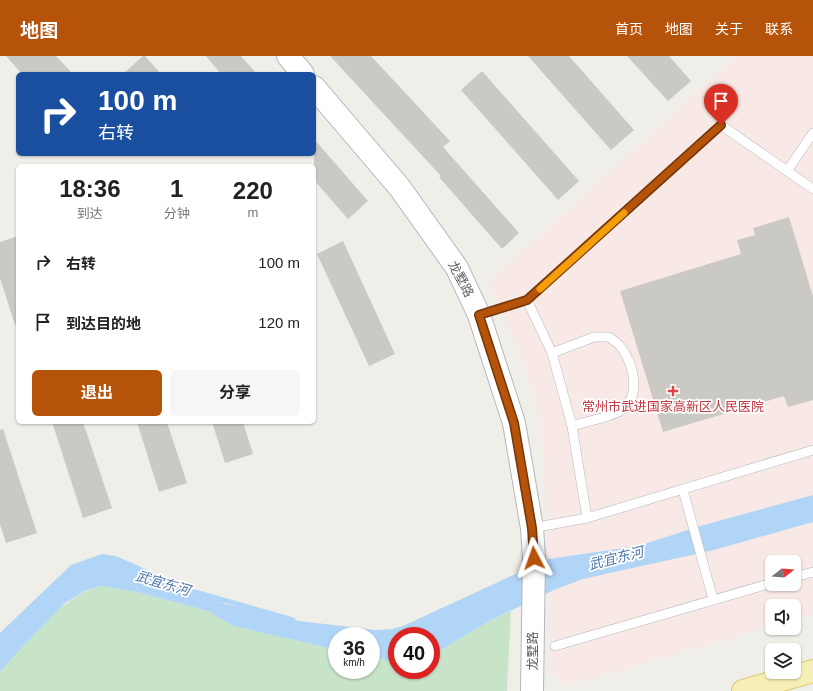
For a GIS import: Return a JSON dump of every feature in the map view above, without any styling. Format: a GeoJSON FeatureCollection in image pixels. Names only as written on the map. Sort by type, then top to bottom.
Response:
{"type":"FeatureCollection","features":[{"type":"Feature","properties":{"kind":"main road"},"geometry":{"type":"LineString","coordinates":[[743,691],[813,671]]}},
{"type":"Feature","properties":{"kind":"street"},"geometry":{"type":"LineString","coordinates":[[288,56],[301,72]]}},
{"type":"Feature","properties":{"kind":"street","name":"龙墅路"},"geometry":{"type":"LineString","coordinates":[[316,88],[400,188],[456,268],[479,315],[514,423],[532,528],[534,558],[532,691]]}},
{"type":"Feature","properties":{"kind":"lane"},"geometry":{"type":"LineString","coordinates":[[479,315],[527,300],[721,125],[813,189]]}},
{"type":"Feature","properties":{"kind":"lane"},"geometry":{"type":"LineString","coordinates":[[787,171],[813,134]]}},
{"type":"Feature","properties":{"kind":"lane"},"geometry":{"type":"LineString","coordinates":[[527,300],[552,353],[572,426],[587,518]]}},
{"type":"Feature","properties":{"kind":"lane"},"geometry":{"type":"LineString","coordinates":[[552,353],[594,337],[609,337],[620,345],[629,359],[634,390],[630,402],[620,412],[572,426]]}},
{"type":"Feature","properties":{"kind":"lane"},"geometry":{"type":"LineString","coordinates":[[532,528],[587,518],[813,450]]}},
{"type":"Feature","properties":{"kind":"lane"},"geometry":{"type":"LineString","coordinates":[[683,490],[713,599]]}},
{"type":"Feature","properties":{"kind":"lane"},"geometry":{"type":"LineString","coordinates":[[801,575],[813,572]]}},
{"type":"Feature","properties":{"kind":"lane"},"geometry":{"type":"LineString","coordinates":[[555,646],[765,585]]}},
{"type":"Feature","properties":{"kind":"shaded area","name":"常州市武进国家高新区人民医院"},"geometry":{"type":"Polygon","coordinates":[[[737,56],[813,56],[813,614],[801,617],[801,599],[765,599],[765,628],[568,685],[550,671],[548,539],[541,420],[523,362],[489,282],[737,56]]]}},
{"type":"Feature","properties":{"kind":"green space"},"geometry":{"type":"Polygon","coordinates":[[[100,586],[137,592],[208,611],[233,626],[328,648],[328,679],[380,679],[380,659],[388,660],[388,679],[440,679],[440,651],[491,620],[511,611],[507,691],[0,691],[0,672],[33,634],[57,610],[85,592],[100,586]]]}},
{"type":"Feature","properties":{"kind":"water"},"geometry":{"type":"Polygon","coordinates":[[[813,495],[813,522],[714,550],[583,579],[554,590],[491,620],[440,651],[440,627],[399,627],[548,559],[638,546],[700,526],[813,495]]]}},
{"type":"Feature","properties":{"kind":"water"},"geometry":{"type":"Polygon","coordinates":[[[102,554],[116,556],[225,604],[299,621],[350,627],[328,627],[328,648],[233,626],[208,611],[137,592],[100,586],[85,591],[65,603],[0,672],[0,633],[71,565],[102,554]]]}},
{"type":"Feature","properties":{"kind":"water"},"geometry":{"type":"Polygon","coordinates":[[[388,629],[388,660],[380,659],[380,630],[388,629]]]}},
{"type":"Feature","properties":{"kind":"building"},"geometry":{"type":"Polygon","coordinates":[[[6,56],[56,56],[71,72],[20,72],[6,56]]]}},
{"type":"Feature","properties":{"kind":"building"},"geometry":{"type":"Polygon","coordinates":[[[143,56],[145,56],[159,72],[125,72],[143,56]]]}},
{"type":"Feature","properties":{"kind":"building"},"geometry":{"type":"Polygon","coordinates":[[[206,56],[241,56],[255,72],[219,72],[206,56]]]}},
{"type":"Feature","properties":{"kind":"building"},"geometry":{"type":"Polygon","coordinates":[[[330,56],[371,56],[450,141],[443,147],[519,233],[502,249],[439,177],[441,176],[330,56]]]}},
{"type":"Feature","properties":{"kind":"building"},"geometry":{"type":"Polygon","coordinates":[[[528,56],[569,56],[634,130],[611,150],[528,56]]]}},
{"type":"Feature","properties":{"kind":"building"},"geometry":{"type":"Polygon","coordinates":[[[627,56],[669,56],[691,81],[668,101],[627,56]]]}},
{"type":"Feature","properties":{"kind":"building"},"geometry":{"type":"Polygon","coordinates":[[[482,71],[579,181],[558,200],[461,90],[482,71]]]}},
{"type":"Feature","properties":{"kind":"building"},"geometry":{"type":"Polygon","coordinates":[[[316,141],[368,201],[348,219],[316,182],[316,164],[314,164],[314,156],[316,156],[316,141]]]}},
{"type":"Feature","properties":{"kind":"building"},"geometry":{"type":"Polygon","coordinates":[[[789,217],[813,296],[813,400],[788,407],[784,396],[663,432],[620,291],[741,254],[737,240],[755,235],[753,228],[789,217]]]}},
{"type":"Feature","properties":{"kind":"building"},"geometry":{"type":"Polygon","coordinates":[[[16,237],[15,325],[0,278],[0,242],[16,237]]]}},
{"type":"Feature","properties":{"kind":"building"},"geometry":{"type":"Polygon","coordinates":[[[343,241],[395,354],[369,366],[317,254],[343,241]]]}},
{"type":"Feature","properties":{"kind":"building"},"geometry":{"type":"Polygon","coordinates":[[[53,424],[84,424],[112,508],[83,518],[53,424]]]}},
{"type":"Feature","properties":{"kind":"building"},"geometry":{"type":"Polygon","coordinates":[[[138,424],[168,424],[187,483],[159,492],[138,424]]]}},
{"type":"Feature","properties":{"kind":"building"},"geometry":{"type":"Polygon","coordinates":[[[213,424],[244,424],[253,454],[225,463],[213,424]]]}},
{"type":"Feature","properties":{"kind":"building"},"geometry":{"type":"Polygon","coordinates":[[[3,429],[37,533],[6,543],[0,524],[0,430],[3,429]]]}},
{"type":"Feature","properties":{"kind":"waterway","name":"武宜东河"},"geometry":{"type":"LineString","coordinates":[[195,592],[293,620]]}},
{"type":"Feature","properties":{"kind":"slow traffic"},"geometry":{"type":"LineString","coordinates":[[540,289],[624,213]]}},
{"type":"Feature","properties":{"kind":"place","name":"常州市武进国家高新区人民医院"},"geometry":{"type":"Point","coordinates":[673,391]}},
{"type":"Feature","properties":{"kind":"route"},"geometry":{"type":"LineString","coordinates":[[534,558],[532,528],[514,423],[479,315],[527,300],[721,125]]}}]}
